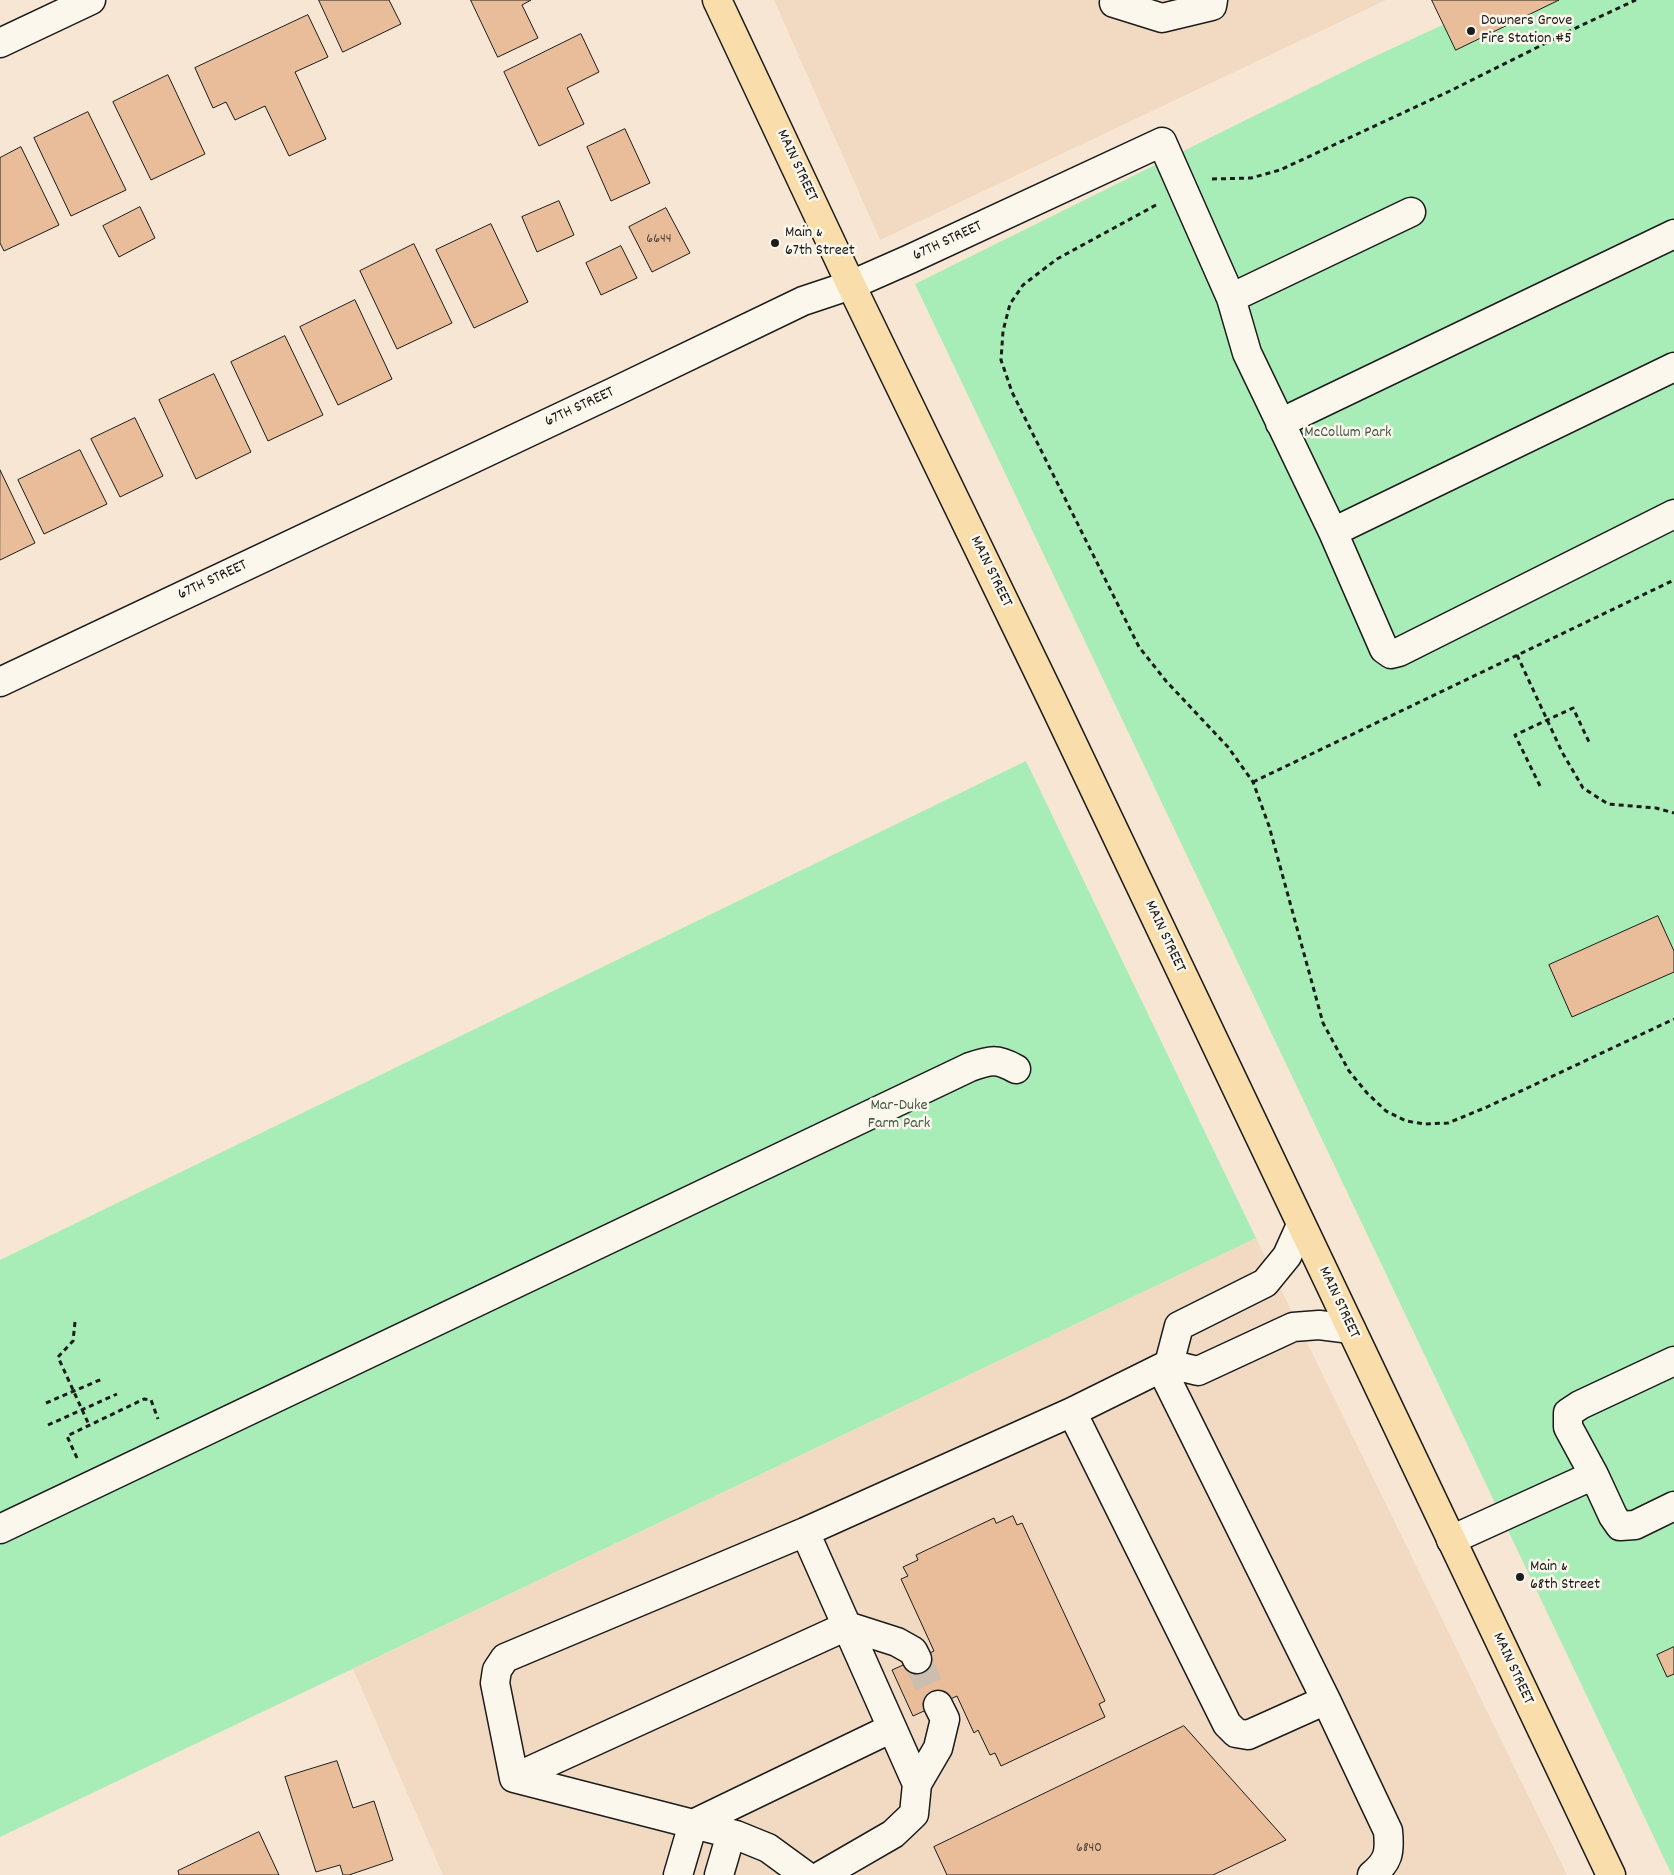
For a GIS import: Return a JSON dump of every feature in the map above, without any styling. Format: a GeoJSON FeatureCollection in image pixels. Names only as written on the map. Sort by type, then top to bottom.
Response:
{"type":"FeatureCollection","features":[{"type":"Feature","properties":{"kind":"main road","name":"MAIN STREET"},"geometry":{"type":"LineString","coordinates":[[717,0],[851,285],[1046,689],[1610,1875]]}},
{"type":"Feature","properties":{"kind":"street"},"geometry":{"type":"LineString","coordinates":[[0,43],[90,0]]}},
{"type":"Feature","properties":{"kind":"street"},"geometry":{"type":"LineString","coordinates":[[1115,0],[1114,3],[1162,18],[1212,3]]}},
{"type":"Feature","properties":{"kind":"street","name":"67TH STREET"},"geometry":{"type":"LineString","coordinates":[[0,682],[803,301],[851,285],[1162,142],[1183,189]]}},
{"type":"Feature","properties":{"kind":"street"},"geometry":{"type":"LineString","coordinates":[[1183,189],[1231,298],[1247,353],[1332,532],[1384,649],[1391,654],[1674,514]]}},
{"type":"Feature","properties":{"kind":"street"},"geometry":{"type":"LineString","coordinates":[[1231,298],[1411,212]]}},
{"type":"Feature","properties":{"kind":"street"},"geometry":{"type":"LineString","coordinates":[[1280,423],[1674,234]]}},
{"type":"Feature","properties":{"kind":"street"},"geometry":{"type":"LineString","coordinates":[[1332,532],[1674,367]]}},
{"type":"Feature","properties":{"kind":"street"},"geometry":{"type":"LineString","coordinates":[[0,1529],[970,1067],[988,1061],[1002,1061],[1016,1069]]}},
{"type":"Feature","properties":{"kind":"street"},"geometry":{"type":"LineString","coordinates":[[1301,1225],[1287,1256],[1264,1283],[1179,1326],[1165,1366],[1388,1831],[1390,1850],[1383,1866],[1372,1875]]}},
{"type":"Feature","properties":{"kind":"street"},"geometry":{"type":"LineString","coordinates":[[514,1778],[495,1683],[497,1670],[505,1658],[805,1532],[1072,1412],[1165,1366],[1198,1372],[1293,1327],[1319,1325],[1351,1329]]}},
{"type":"Feature","properties":{"kind":"street"},"geometry":{"type":"LineString","coordinates":[[1674,1361],[1580,1405],[1568,1413],[1568,1427],[1594,1475],[1613,1516],[1620,1526],[1635,1525],[1674,1506]]}},
{"type":"Feature","properties":{"kind":"street"},"geometry":{"type":"LineString","coordinates":[[1072,1412],[1227,1724],[1236,1733],[1248,1735],[1326,1700]]}},
{"type":"Feature","properties":{"kind":"street"},"geometry":{"type":"LineString","coordinates":[[1451,1540],[1594,1475]]}},
{"type":"Feature","properties":{"kind":"street"},"geometry":{"type":"LineString","coordinates":[[805,1532],[917,1784]]}},
{"type":"Feature","properties":{"kind":"street"},"geometry":{"type":"LineString","coordinates":[[514,1778],[847,1626],[897,1642],[913,1651],[917,1659]]}},
{"type":"Feature","properties":{"kind":"street"},"geometry":{"type":"LineString","coordinates":[[822,1875],[893,1834],[914,1814],[917,1784],[938,1748],[944,1719],[938,1705]]}},
{"type":"Feature","properties":{"kind":"street"},"geometry":{"type":"LineString","coordinates":[[678,1875],[693,1824],[892,1728]]}},
{"type":"Feature","properties":{"kind":"street"},"geometry":{"type":"LineString","coordinates":[[514,1778],[732,1834],[768,1848],[805,1875]]}},
{"type":"Feature","properties":{"kind":"street"},"geometry":{"type":"LineString","coordinates":[[719,1875],[732,1834]]}},
{"type":"Feature","properties":{"kind":"path"},"geometry":{"type":"LineString","coordinates":[[1636,0],[1452,90],[1280,170],[1251,178],[1213,178],[1183,189],[1057,259],[1023,285],[1010,304],[1003,330],[1002,360],[1012,392],[1139,646],[1166,681],[1228,747],[1253,782],[1270,826],[1323,1023],[1349,1070],[1367,1093],[1386,1111],[1406,1121],[1425,1124],[1448,1123],[1487,1107],[1674,1019]]}},
{"type":"Feature","properties":{"kind":"path"},"geometry":{"type":"LineString","coordinates":[[1253,782],[1674,580]]}},
{"type":"Feature","properties":{"kind":"path"},"geometry":{"type":"LineString","coordinates":[[1517,655],[1562,752],[1583,788],[1608,804],[1656,808],[1674,813]]}},
{"type":"Feature","properties":{"kind":"path"},"geometry":{"type":"LineString","coordinates":[[1540,786],[1515,735],[1573,708],[1589,742]]}},
{"type":"Feature","properties":{"kind":"path"},"geometry":{"type":"LineString","coordinates":[[75,1322],[73,1341],[58,1356],[89,1425]]}},
{"type":"Feature","properties":{"kind":"path"},"geometry":{"type":"LineString","coordinates":[[46,1403],[102,1379]]}},
{"type":"Feature","properties":{"kind":"path"},"geometry":{"type":"LineString","coordinates":[[48,1425],[117,1394]]}},
{"type":"Feature","properties":{"kind":"path"},"geometry":{"type":"LineString","coordinates":[[67,1436],[144,1399],[151,1400],[155,1412]]}},
{"type":"Feature","properties":{"kind":"shaded area"},"geometry":{"type":"Polygon","coordinates":[[[774,0],[1386,0],[880,240],[774,0]]]}},
{"type":"Feature","properties":{"kind":"shaded area"},"geometry":{"type":"Polygon","coordinates":[[[1256,1238],[1567,1875],[443,1875],[353,1669],[1256,1238]]]}},
{"type":"Feature","properties":{"kind":"green space","name":"McCollum Park"},"geometry":{"type":"Polygon","coordinates":[[[1496,0],[1674,0],[1674,1875],[1672,1875],[915,284],[1365,61],[1496,0]]]}},
{"type":"Feature","properties":{"kind":"green space","name":"Mar-Duke Farm Park"},"geometry":{"type":"Polygon","coordinates":[[[1026,761],[1256,1238],[0,1837],[0,1260],[1026,761]]]}},
{"type":"Feature","properties":{"kind":"building"},"geometry":{"type":"Polygon","coordinates":[[[319,0],[389,0],[401,24],[343,52],[319,0]]]}},
{"type":"Feature","properties":{"kind":"building"},"geometry":{"type":"Polygon","coordinates":[[[471,0],[531,0],[522,5],[538,38],[498,57],[471,0]]]}},
{"type":"Feature","properties":{"kind":"building","name":"Downers Grove Fire Station #5"},"geometry":{"type":"Polygon","coordinates":[[[1432,0],[1559,0],[1456,50],[1432,0]]]}},
{"type":"Feature","properties":{"kind":"building"},"geometry":{"type":"Polygon","coordinates":[[[308,15],[328,57],[295,72],[326,139],[289,156],[265,106],[235,120],[226,102],[213,108],[195,68],[308,15]]]}},
{"type":"Feature","properties":{"kind":"building"},"geometry":{"type":"Polygon","coordinates":[[[581,34],[599,72],[567,88],[584,124],[539,146],[504,72],[581,34]]]}},
{"type":"Feature","properties":{"kind":"building"},"geometry":{"type":"Polygon","coordinates":[[[168,75],[205,154],[151,180],[113,102],[168,75]]]}},
{"type":"Feature","properties":{"kind":"building"},"geometry":{"type":"Polygon","coordinates":[[[88,112],[126,190],[71,216],[34,138],[88,112]]]}},
{"type":"Feature","properties":{"kind":"building"},"geometry":{"type":"Polygon","coordinates":[[[625,129],[650,183],[611,201],[587,147],[625,129]]]}},
{"type":"Feature","properties":{"kind":"building"},"geometry":{"type":"Polygon","coordinates":[[[21,147],[59,225],[4,251],[0,243],[0,158],[21,147]]]}},
{"type":"Feature","properties":{"kind":"building"},"geometry":{"type":"Polygon","coordinates":[[[559,201],[574,235],[537,252],[522,217],[559,201]]]}},
{"type":"Feature","properties":{"kind":"building"},"geometry":{"type":"Polygon","coordinates":[[[140,207],[155,238],[119,257],[103,226],[140,207]]]}},
{"type":"Feature","properties":{"kind":"building"},"geometry":{"type":"Polygon","coordinates":[[[666,208],[690,253],[652,272],[629,227],[666,208]]]}},
{"type":"Feature","properties":{"kind":"building"},"geometry":{"type":"Polygon","coordinates":[[[491,224],[528,302],[474,328],[436,250],[491,224]]]}},
{"type":"Feature","properties":{"kind":"building"},"geometry":{"type":"Polygon","coordinates":[[[414,244],[452,323],[397,349],[360,271],[414,244]]]}},
{"type":"Feature","properties":{"kind":"building"},"geometry":{"type":"Polygon","coordinates":[[[621,246],[637,278],[601,295],[586,263],[621,246]]]}},
{"type":"Feature","properties":{"kind":"building"},"geometry":{"type":"Polygon","coordinates":[[[355,300],[392,379],[338,405],[300,327],[355,300]]]}},
{"type":"Feature","properties":{"kind":"building"},"geometry":{"type":"Polygon","coordinates":[[[285,336],[323,415],[268,441],[231,362],[285,336]]]}},
{"type":"Feature","properties":{"kind":"building"},"geometry":{"type":"Polygon","coordinates":[[[214,374],[251,452],[196,479],[159,400],[214,374]]]}},
{"type":"Feature","properties":{"kind":"building"},"geometry":{"type":"Polygon","coordinates":[[[135,418],[163,476],[120,497],[91,439],[135,418]]]}},
{"type":"Feature","properties":{"kind":"building"},"geometry":{"type":"Polygon","coordinates":[[[80,450],[107,504],[44,534],[18,480],[80,450]]]}},
{"type":"Feature","properties":{"kind":"building"},"geometry":{"type":"Polygon","coordinates":[[[0,470],[35,543],[0,560],[0,470]]]}},
{"type":"Feature","properties":{"kind":"building"},"geometry":{"type":"Polygon","coordinates":[[[1658,916],[1674,951],[1674,972],[1572,1017],[1549,965],[1658,916]]]}},
{"type":"Feature","properties":{"kind":"building"},"geometry":{"type":"Polygon","coordinates":[[[1013,1516],[1017,1525],[1022,1523],[1105,1701],[1099,1704],[1105,1717],[1001,1766],[995,1753],[990,1755],[978,1730],[974,1733],[957,1696],[913,1716],[892,1670],[934,1651],[901,1579],[908,1576],[903,1567],[918,1560],[916,1555],[994,1518],[996,1523],[1013,1516]]]}},
{"type":"Feature","properties":{"kind":"building"},"geometry":{"type":"Polygon","coordinates":[[[1674,1647],[1674,1674],[1667,1677],[1657,1655],[1674,1647]]]}},
{"type":"Feature","properties":{"kind":"building"},"geometry":{"type":"Polygon","coordinates":[[[1184,1726],[1286,1840],[1213,1875],[947,1875],[934,1847],[1184,1726]]]}},
{"type":"Feature","properties":{"kind":"building"},"geometry":{"type":"Polygon","coordinates":[[[337,1761],[353,1808],[374,1801],[393,1860],[349,1875],[343,1875],[340,1865],[316,1872],[285,1777],[337,1761]]]}},
{"type":"Feature","properties":{"kind":"building"},"geometry":{"type":"Polygon","coordinates":[[[259,1832],[279,1875],[179,1875],[178,1871],[259,1832]]]}},
{"type":"Feature","properties":{"kind":"tunnel"},"geometry":{"type":"LineString","coordinates":[[917,1659],[938,1705]]}},
{"type":"Feature","properties":{"kind":"place","name":"Downers Grove Fire Station #5"},"geometry":{"type":"Point","coordinates":[1471,31]}},
{"type":"Feature","properties":{"kind":"place","name":"Main & 67th Street"},"geometry":{"type":"Point","coordinates":[775,243]}},
{"type":"Feature","properties":{"kind":"place","name":"Main & 68th Street"},"geometry":{"type":"Point","coordinates":[1520,1577]}}]}
